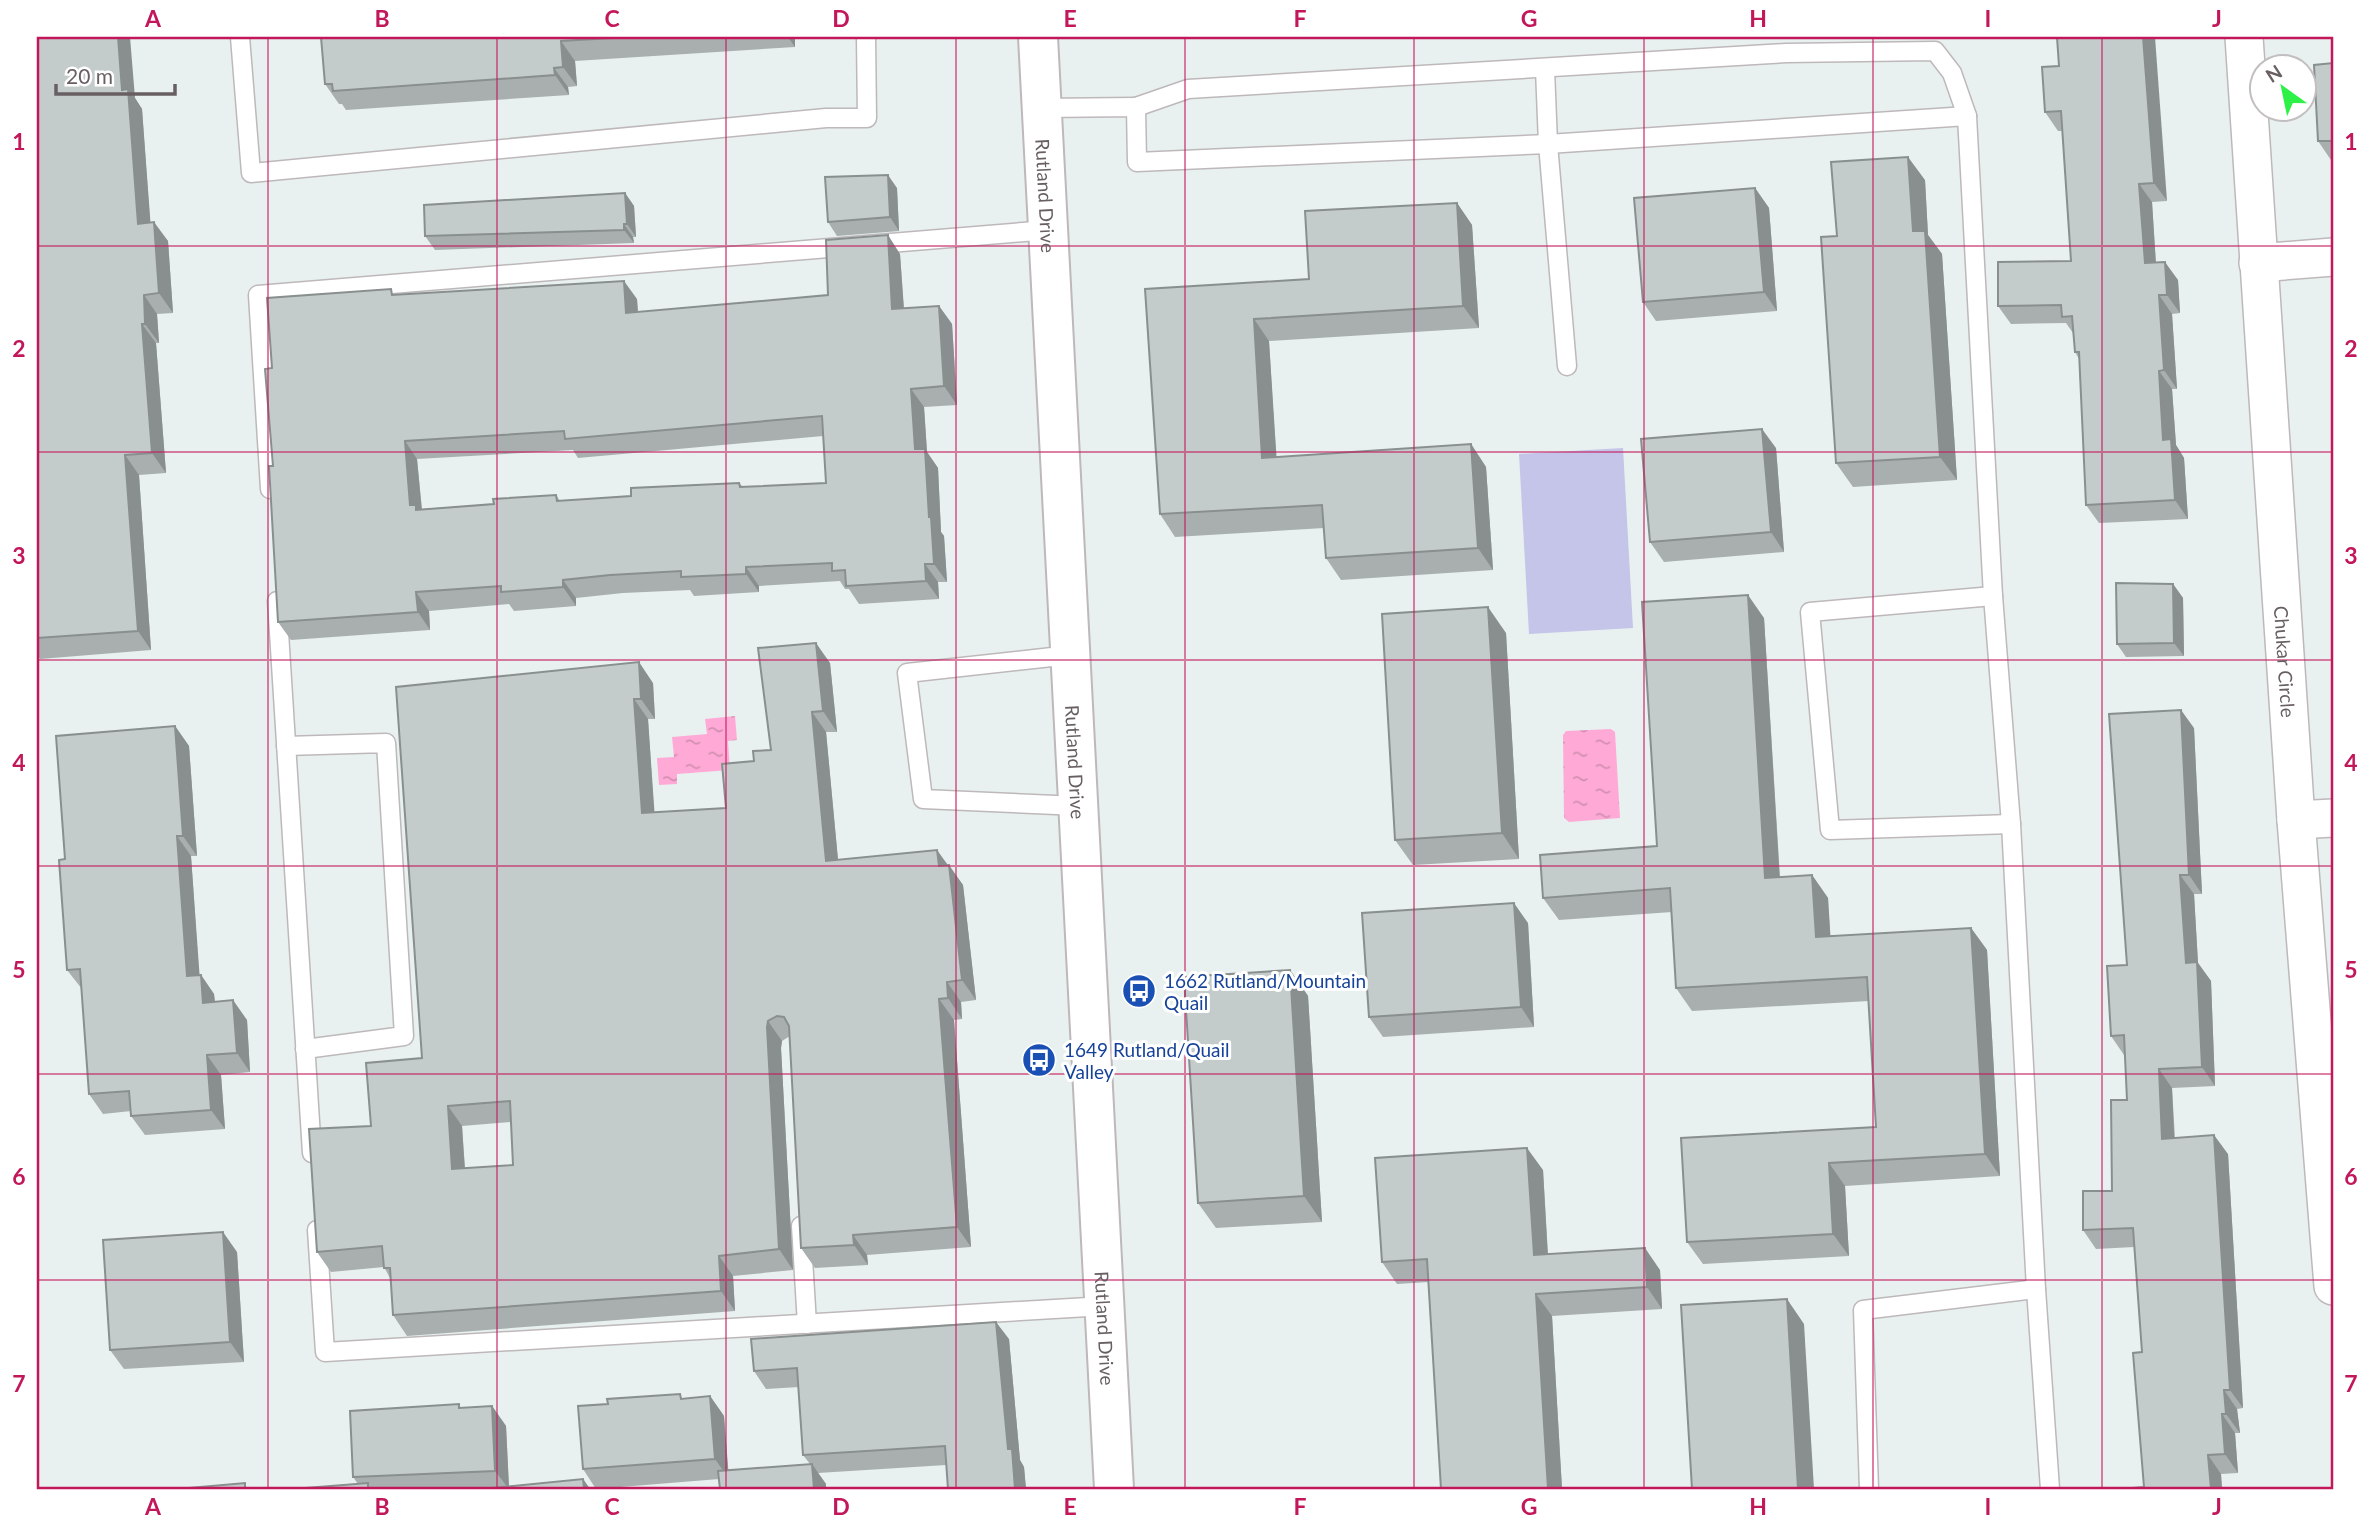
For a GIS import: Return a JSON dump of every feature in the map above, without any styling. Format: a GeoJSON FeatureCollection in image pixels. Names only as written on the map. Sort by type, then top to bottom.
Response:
{"type":"FeatureCollection","features":[{"type":"Feature","properties":{"kind":"street","name":"Rutland Drive"},"geometry":{"type":"LineString","coordinates":[[1038,37],[1114,1489]]}},
{"type":"Feature","properties":{"kind":"street","name":"Chukar Circle"},"geometry":{"type":"LineString","coordinates":[[2244,37],[2296,820],[2333,1286]]}},
{"type":"Feature","properties":{"kind":"street"},"geometry":{"type":"LineString","coordinates":[[2258,263],[2333,257]]}},
{"type":"Feature","properties":{"kind":"street"},"geometry":{"type":"LineString","coordinates":[[2296,820],[2333,818]]}},
{"type":"Feature","properties":{"kind":"lane"},"geometry":{"type":"LineString","coordinates":[[240,37],[251,173],[826,118],[867,118],[866,37]]}},
{"type":"Feature","properties":{"kind":"lane"},"geometry":{"type":"LineString","coordinates":[[1042,108],[1136,107],[1188,89],[1786,53],[1935,51],[1952,73],[1967,116],[1993,596],[2011,824],[2036,1289],[2050,1489]]}},
{"type":"Feature","properties":{"kind":"lane"},"geometry":{"type":"LineString","coordinates":[[1545,69],[1548,144],[1567,366]]}},
{"type":"Feature","properties":{"kind":"lane"},"geometry":{"type":"LineString","coordinates":[[1136,107],[1137,162],[1548,144],[1967,116]]}},
{"type":"Feature","properties":{"kind":"lane"},"geometry":{"type":"LineString","coordinates":[[272,514],[258,295],[1048,230]]}},
{"type":"Feature","properties":{"kind":"lane"},"geometry":{"type":"LineString","coordinates":[[276,582],[313,1173]]}},
{"type":"Feature","properties":{"kind":"lane"},"geometry":{"type":"LineString","coordinates":[[1993,596],[1810,612],[1830,830],[2011,824]]}},
{"type":"Feature","properties":{"kind":"lane"},"geometry":{"type":"LineString","coordinates":[[1070,655],[907,673],[923,799],[1078,806]]}},
{"type":"Feature","properties":{"kind":"lane"},"geometry":{"type":"LineString","coordinates":[[286,746],[386,743],[404,1036],[305,1049]]}},
{"type":"Feature","properties":{"kind":"lane"},"geometry":{"type":"LineString","coordinates":[[801,1213],[807,1324]]}},
{"type":"Feature","properties":{"kind":"lane"},"geometry":{"type":"LineString","coordinates":[[316,1214],[325,1352],[1105,1306]]}},
{"type":"Feature","properties":{"kind":"lane"},"geometry":{"type":"LineString","coordinates":[[1869,1489],[1863,1310],[2036,1289]]}},
{"type":"Feature","properties":{"kind":"shaded area"},"geometry":{"type":"Polygon","coordinates":[[[1623,448],[1633,628],[1529,634],[1519,454],[1623,448]]]}},
{"type":"Feature","properties":{"kind":"water"},"geometry":{"type":"Polygon","coordinates":[[[735,716],[737,740],[728,741],[730,770],[677,774],[677,784],[659,785],[657,758],[674,757],[672,737],[707,734],[705,719],[735,716]]]}},
{"type":"Feature","properties":{"kind":"water"},"geometry":{"type":"Polygon","coordinates":[[[1611,729],[1615,732],[1620,818],[1569,822],[1564,818],[1563,735],[1566,731],[1611,729]]]}},
{"type":"Feature","properties":{"kind":"building"},"geometry":{"type":"Polygon","coordinates":[[[37,37],[118,37],[122,90],[128,89],[138,224],[154,222],[159,293],[144,295],[145,324],[142,324],[152,453],[125,455],[138,631],[37,638],[37,37]]]}},
{"type":"Feature","properties":{"kind":"building"},"geometry":{"type":"Polygon","coordinates":[[[321,37],[630,37],[561,41],[563,67],[554,68],[555,75],[333,91],[332,84],[325,84],[321,37]]]}},
{"type":"Feature","properties":{"kind":"building"},"geometry":{"type":"Polygon","coordinates":[[[2057,37],[2143,37],[2154,183],[2139,184],[2145,263],[2165,262],[2167,295],[2159,295],[2164,370],[2159,371],[2163,440],[2171,439],[2175,500],[2086,505],[2079,352],[2075,352],[2072,316],[2062,317],[2061,305],[1998,306],[1998,262],[2071,261],[2061,111],[2045,112],[2042,67],[2059,66],[2057,37]]]}},
{"type":"Feature","properties":{"kind":"building"},"geometry":{"type":"Polygon","coordinates":[[[2333,63],[2333,141],[2318,141],[2318,65],[2333,63]]]}},
{"type":"Feature","properties":{"kind":"building"},"geometry":{"type":"Polygon","coordinates":[[[1908,157],[1913,231],[1925,231],[1940,457],[1836,463],[1821,237],[1837,236],[1831,162],[1908,157]]]}},
{"type":"Feature","properties":{"kind":"building"},"geometry":{"type":"Polygon","coordinates":[[[888,175],[890,217],[828,222],[825,177],[888,175]]]}},
{"type":"Feature","properties":{"kind":"building"},"geometry":{"type":"Polygon","coordinates":[[[1755,188],[1764,292],[1643,302],[1634,198],[1755,188]]]}},
{"type":"Feature","properties":{"kind":"building"},"geometry":{"type":"Polygon","coordinates":[[[625,193],[627,224],[624,224],[624,230],[425,236],[424,205],[625,193]]]}},
{"type":"Feature","properties":{"kind":"building"},"geometry":{"type":"Polygon","coordinates":[[[1457,203],[1463,306],[1254,319],[1262,458],[1471,444],[1478,548],[1326,558],[1322,505],[1160,514],[1145,289],[1309,279],[1305,211],[1457,203]]]}},
{"type":"Feature","properties":{"kind":"building"},"geometry":{"type":"Polygon","coordinates":[[[888,235],[892,309],[939,306],[944,386],[911,389],[915,449],[925,449],[931,517],[934,564],[925,564],[926,581],[846,586],[845,570],[832,571],[832,563],[746,567],[746,574],[681,577],[681,571],[610,575],[563,580],[563,587],[501,592],[501,586],[416,592],[418,612],[278,622],[269,466],[273,466],[265,369],[272,368],[267,298],[391,289],[392,295],[624,281],[626,313],[828,295],[826,240],[888,235]],[[822,416],[565,439],[564,431],[405,441],[410,505],[416,505],[416,510],[494,504],[493,499],[556,495],[557,501],[631,496],[631,488],[739,483],[740,487],[826,483],[822,416]]]}},
{"type":"Feature","properties":{"kind":"building"},"geometry":{"type":"Polygon","coordinates":[[[1762,429],[1771,532],[1650,542],[1641,439],[1762,429]]]}},
{"type":"Feature","properties":{"kind":"building"},"geometry":{"type":"Polygon","coordinates":[[[2116,583],[2173,584],[2174,643],[2117,644],[2116,583]]]}},
{"type":"Feature","properties":{"kind":"building"},"geometry":{"type":"Polygon","coordinates":[[[1748,595],[1765,878],[1812,875],[1816,937],[1971,928],[1985,1154],[1829,1163],[1833,1234],[1687,1242],[1681,1138],[1876,1127],[1867,977],[1676,988],[1670,888],[1543,898],[1540,855],[1657,846],[1642,602],[1748,595]]]}},
{"type":"Feature","properties":{"kind":"building"},"geometry":{"type":"Polygon","coordinates":[[[1488,607],[1502,833],[1395,840],[1382,614],[1488,607]]]}},
{"type":"Feature","properties":{"kind":"building"},"geometry":{"type":"Polygon","coordinates":[[[816,643],[823,711],[812,712],[826,861],[937,850],[939,866],[949,865],[962,980],[947,982],[948,998],[939,999],[957,1227],[853,1235],[854,1245],[801,1248],[789,1026],[784,1017],[777,1016],[768,1021],[767,1027],[779,1249],[719,1256],[721,1291],[393,1315],[390,1268],[384,1268],[382,1246],[317,1252],[309,1129],[371,1126],[366,1063],[422,1058],[396,687],[639,662],[641,699],[634,699],[642,813],[726,808],[722,764],[754,761],[753,751],[771,750],[758,648],[816,643]],[[510,1101],[448,1106],[452,1169],[513,1165],[510,1101]]]}},
{"type":"Feature","properties":{"kind":"building"},"geometry":{"type":"Polygon","coordinates":[[[2181,710],[2189,875],[2180,875],[2186,963],[2197,962],[2202,1067],[2159,1069],[2162,1139],[2214,1135],[2230,1390],[2224,1390],[2226,1414],[2222,1414],[2225,1454],[2208,1455],[2211,1489],[2120,1489],[2144,1487],[2133,1353],[2142,1352],[2133,1228],[2083,1230],[2083,1191],[2112,1191],[2111,1100],[2127,1100],[2124,1035],[2111,1036],[2107,966],[2127,965],[2109,714],[2181,710]]]}},
{"type":"Feature","properties":{"kind":"building"},"geometry":{"type":"Polygon","coordinates":[[[175,726],[183,836],[177,836],[187,976],[201,975],[203,1003],[233,1000],[237,1053],[207,1055],[211,1110],[131,1116],[129,1091],[89,1094],[80,969],[67,970],[59,860],[65,859],[56,736],[175,726]]]}},
{"type":"Feature","properties":{"kind":"building"},"geometry":{"type":"Polygon","coordinates":[[[1514,903],[1521,1007],[1369,1017],[1362,913],[1514,903]]]}},
{"type":"Feature","properties":{"kind":"building"},"geometry":{"type":"Polygon","coordinates":[[[1290,970],[1304,1196],[1198,1203],[1184,977],[1290,970]]]}},
{"type":"Feature","properties":{"kind":"building"},"geometry":{"type":"Polygon","coordinates":[[[1527,1148],[1534,1255],[1645,1248],[1647,1287],[1536,1294],[1548,1489],[1441,1489],[1427,1259],[1382,1262],[1375,1158],[1527,1148]]]}},
{"type":"Feature","properties":{"kind":"building"},"geometry":{"type":"Polygon","coordinates":[[[223,1232],[230,1342],[110,1350],[103,1240],[223,1232]]]}},
{"type":"Feature","properties":{"kind":"building"},"geometry":{"type":"Polygon","coordinates":[[[1787,1299],[1798,1489],[1692,1489],[1681,1305],[1787,1299]]]}},
{"type":"Feature","properties":{"kind":"building"},"geometry":{"type":"Polygon","coordinates":[[[996,1322],[1008,1449],[1012,1449],[1015,1489],[948,1489],[945,1446],[803,1455],[797,1368],[754,1371],[751,1339],[996,1322]]]}},
{"type":"Feature","properties":{"kind":"building"},"geometry":{"type":"Polygon","coordinates":[[[680,1394],[681,1399],[710,1396],[715,1459],[583,1469],[578,1406],[608,1404],[607,1399],[680,1394]]]}},
{"type":"Feature","properties":{"kind":"building"},"geometry":{"type":"Polygon","coordinates":[[[459,1404],[459,1408],[492,1406],[495,1471],[353,1477],[350,1411],[459,1404]]]}},
{"type":"Feature","properties":{"kind":"building"},"geometry":{"type":"Polygon","coordinates":[[[812,1464],[814,1489],[720,1489],[718,1471],[812,1464]]]}},
{"type":"Feature","properties":{"kind":"building"},"geometry":{"type":"Polygon","coordinates":[[[583,1479],[584,1489],[492,1489],[492,1488],[583,1479]]]}},
{"type":"Feature","properties":{"kind":"building"},"geometry":{"type":"Polygon","coordinates":[[[245,1483],[245,1489],[177,1489],[245,1483]]]}},
{"type":"Feature","properties":{"kind":"building"},"geometry":{"type":"Polygon","coordinates":[[[368,1483],[368,1489],[306,1489],[306,1488],[368,1483]]]}},
{"type":"Feature","properties":{"kind":"place","name":"1662 Rutland/Mountain Quail"},"geometry":{"type":"Point","coordinates":[1139,991]}},
{"type":"Feature","properties":{"kind":"place","name":"1649 Rutland/Quail Valley"},"geometry":{"type":"Point","coordinates":[1039,1060]}}]}
